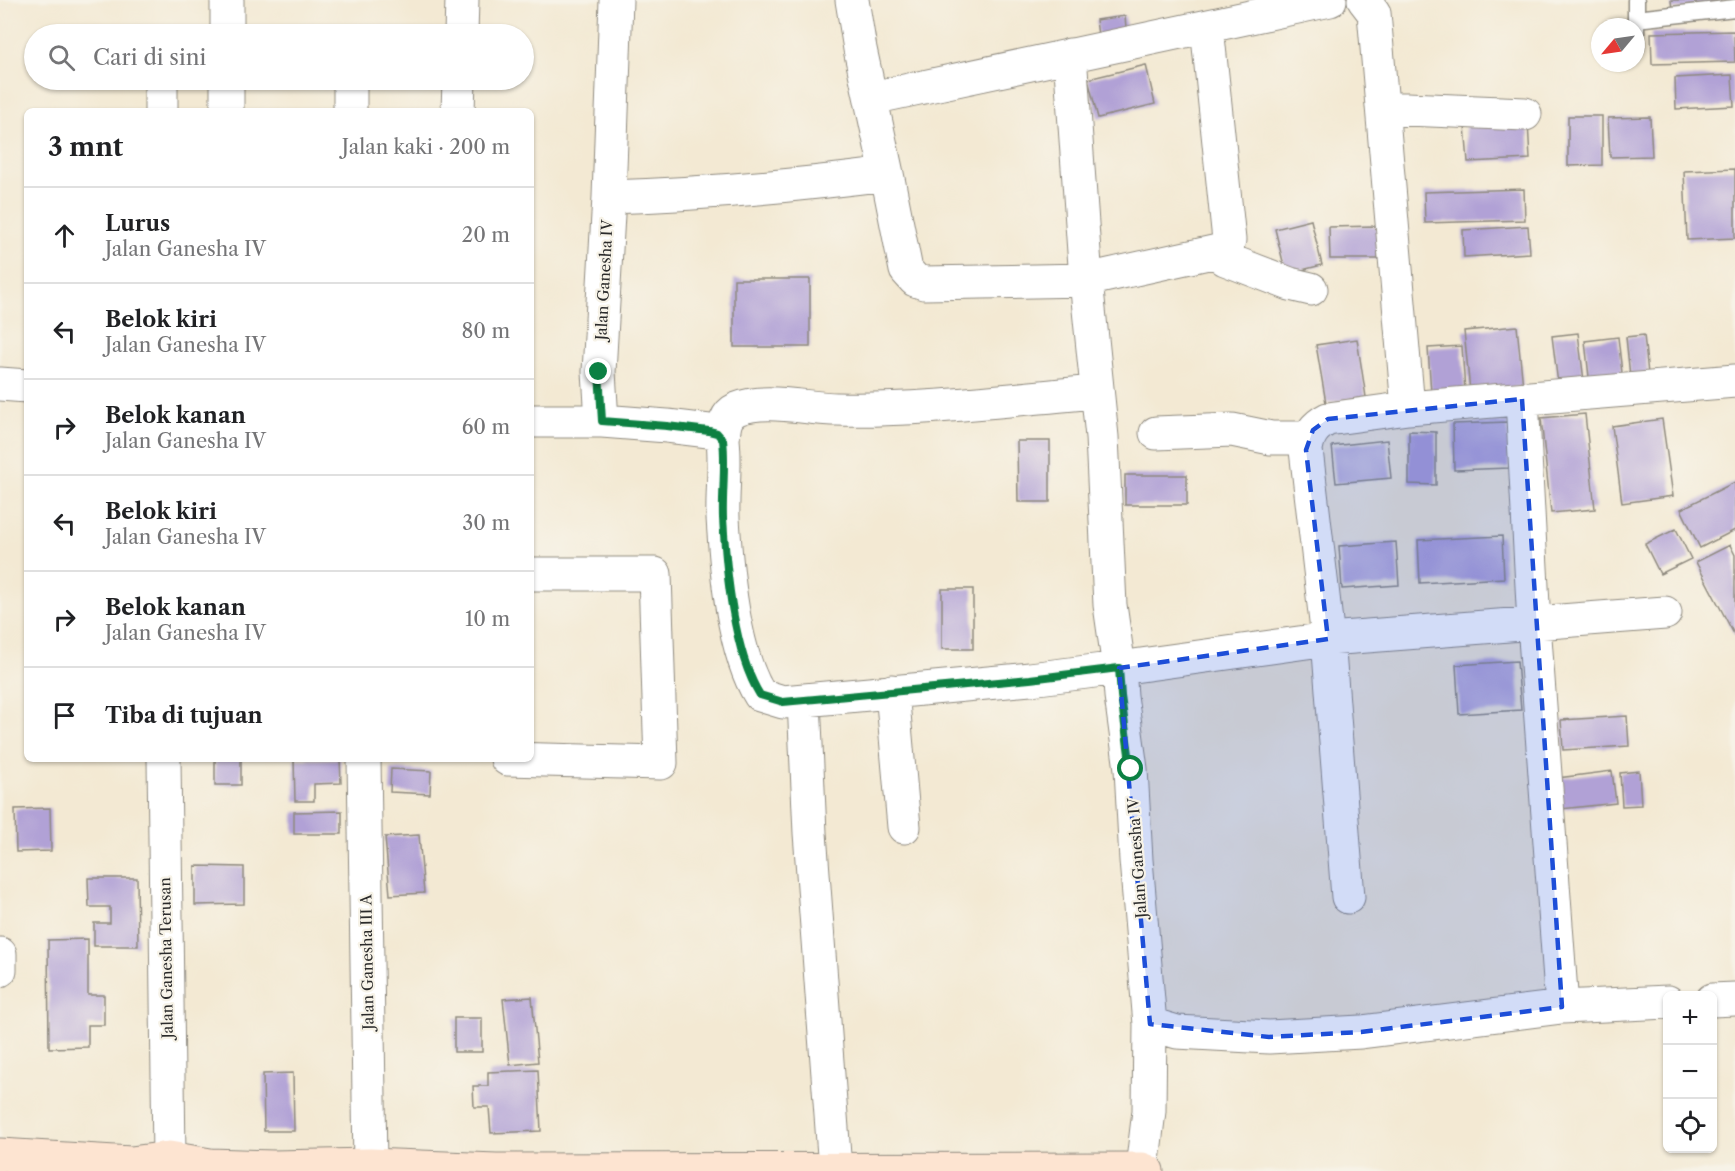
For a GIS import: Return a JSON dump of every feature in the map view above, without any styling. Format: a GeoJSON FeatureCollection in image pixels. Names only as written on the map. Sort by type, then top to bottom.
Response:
{"type":"FeatureCollection","features":[{"type":"Feature","properties":{"kind":"street"},"geometry":{"type":"LineString","coordinates":[[227,0],[227,24]]}},
{"type":"Feature","properties":{"kind":"street"},"geometry":{"type":"LineString","coordinates":[[461,24],[462,0]]}},
{"type":"Feature","properties":{"kind":"street","name":"Jalan Ganesha IV"},"geometry":{"type":"LineString","coordinates":[[602,421],[599,372],[609,197],[616,0]]}},
{"type":"Feature","properties":{"kind":"street"},"geometry":{"type":"LineString","coordinates":[[852,0],[903,261],[906,270],[915,280],[924,283],[1086,280],[1216,252],[1227,246],[1229,240],[1214,17]]}},
{"type":"Feature","properties":{"kind":"street"},"geometry":{"type":"LineString","coordinates":[[872,98],[1070,55],[1214,17],[1330,0]]}},
{"type":"Feature","properties":{"kind":"street"},"geometry":{"type":"LineString","coordinates":[[1364,0],[1374,13],[1408,408]]}},
{"type":"Feature","properties":{"kind":"street","name":"Jalan Ganesha IV"},"geometry":{"type":"LineString","coordinates":[[1070,55],[1086,280],[1102,437],[1110,605],[1131,769],[1150,1024],[1149,1111],[1144,1170]]}},
{"type":"Feature","properties":{"kind":"street"},"geometry":{"type":"LineString","coordinates":[[227,90],[227,108]]}},
{"type":"Feature","properties":{"kind":"street"},"geometry":{"type":"LineString","coordinates":[[350,90],[350,108]]}},
{"type":"Feature","properties":{"kind":"street"},"geometry":{"type":"LineString","coordinates":[[458,108],[459,90]]}},
{"type":"Feature","properties":{"kind":"street"},"geometry":{"type":"LineString","coordinates":[[1383,108],[1525,114]]}},
{"type":"Feature","properties":{"kind":"street"},"geometry":{"type":"LineString","coordinates":[[609,197],[734,192],[887,174]]}},
{"type":"Feature","properties":{"kind":"street"},"geometry":{"type":"LineString","coordinates":[[1216,252],[1225,259],[1290,284],[1311,289]]}},
{"type":"Feature","properties":{"kind":"street"},"geometry":{"type":"LineString","coordinates":[[1348,897],[1328,639],[1306,450],[1308,438],[1320,423],[1328,419],[1408,408],[1735,381]]}},
{"type":"Feature","properties":{"kind":"street"},"geometry":{"type":"LineString","coordinates":[[0,384],[24,386]]}},
{"type":"Feature","properties":{"kind":"street"},"geometry":{"type":"LineString","coordinates":[[1096,392],[919,406],[836,409],[772,404],[748,406],[735,410],[726,418],[723,440],[723,518],[730,592],[744,662],[750,680],[760,695],[783,702],[1030,679],[1328,639],[1665,613]]}},
{"type":"Feature","properties":{"kind":"street"},"geometry":{"type":"LineString","coordinates":[[1522,399],[1534,624],[1562,1007]]}},
{"type":"Feature","properties":{"kind":"street"},"geometry":{"type":"LineString","coordinates":[[534,421],[602,421],[667,426],[709,431],[717,433],[723,440]]}},
{"type":"Feature","properties":{"kind":"street"},"geometry":{"type":"LineString","coordinates":[[1156,433],[1232,430],[1272,438],[1308,438]]}},
{"type":"Feature","properties":{"kind":"street"},"geometry":{"type":"LineString","coordinates":[[534,574],[655,574],[661,763],[534,760]]}},
{"type":"Feature","properties":{"kind":"street"},"geometry":{"type":"LineString","coordinates":[[892,692],[904,827]]}},
{"type":"Feature","properties":{"kind":"street"},"geometry":{"type":"LineString","coordinates":[[804,700],[814,888],[836,1169]]}},
{"type":"Feature","properties":{"kind":"street","name":"Jalan Ganesha Terusan"},"geometry":{"type":"LineString","coordinates":[[164,762],[169,1158]]}},
{"type":"Feature","properties":{"kind":"street","name":"Jalan Ganesha III A"},"geometry":{"type":"LineString","coordinates":[[364,762],[370,1165]]}},
{"type":"Feature","properties":{"kind":"street"},"geometry":{"type":"LineString","coordinates":[[0,954],[0,970]]}},
{"type":"Feature","properties":{"kind":"street"},"geometry":{"type":"LineString","coordinates":[[1717,1000],[1735,999]]}},
{"type":"Feature","properties":{"kind":"street"},"geometry":{"type":"LineString","coordinates":[[1150,1024],[1176,1032],[1269,1037],[1361,1032],[1562,1007],[1663,1002]]}},
{"type":"Feature","properties":{"kind":"street"},"geometry":{"type":"LineString","coordinates":[[0,1155],[133,1167],[169,1158],[210,1165],[252,1168],[370,1165],[484,1170],[1144,1170]]}},
{"type":"Feature","properties":{"kind":"lane"},"geometry":{"type":"LineString","coordinates":[[1636,0],[1636,18]]}},
{"type":"Feature","properties":{"kind":"lane"},"geometry":{"type":"LineString","coordinates":[[1645,18],[1735,8]]}},
{"type":"Feature","properties":{"kind":"highlighted area"},"geometry":{"type":"Polygon","coordinates":[[[1522,399],[1562,1007],[1361,1032],[1269,1037],[1150,1024],[1119,668],[1328,639],[1306,450],[1313,430],[1328,419],[1522,399]]]}},
{"type":"Feature","properties":{"kind":"building"},"geometry":{"type":"Polygon","coordinates":[[[1671,0],[1720,0],[1720,3],[1672,10],[1671,0]]]}},
{"type":"Feature","properties":{"kind":"building"},"geometry":{"type":"Polygon","coordinates":[[[1125,16],[1127,40],[1099,43],[1096,20],[1125,16]]]}},
{"type":"Feature","properties":{"kind":"building"},"geometry":{"type":"Polygon","coordinates":[[[1734,31],[1735,62],[1652,64],[1651,33],[1734,31]]]}},
{"type":"Feature","properties":{"kind":"building"},"geometry":{"type":"Polygon","coordinates":[[[1146,65],[1155,104],[1098,118],[1088,79],[1146,65]]]}},
{"type":"Feature","properties":{"kind":"building"},"geometry":{"type":"Polygon","coordinates":[[[1732,75],[1734,106],[1676,109],[1675,78],[1732,75]]]}},
{"type":"Feature","properties":{"kind":"building"},"geometry":{"type":"Polygon","coordinates":[[[1568,116],[1602,116],[1602,165],[1568,166],[1568,116]]]}},
{"type":"Feature","properties":{"kind":"building"},"geometry":{"type":"Polygon","coordinates":[[[1650,117],[1652,156],[1610,157],[1608,118],[1650,117]]]}},
{"type":"Feature","properties":{"kind":"building"},"geometry":{"type":"Polygon","coordinates":[[[1528,122],[1530,159],[1468,162],[1465,126],[1528,122]]]}},
{"type":"Feature","properties":{"kind":"building"},"geometry":{"type":"Polygon","coordinates":[[[1735,169],[1735,238],[1687,240],[1684,171],[1735,169]]]}},
{"type":"Feature","properties":{"kind":"building"},"geometry":{"type":"Polygon","coordinates":[[[1524,189],[1525,220],[1425,223],[1424,192],[1524,189]]]}},
{"type":"Feature","properties":{"kind":"building"},"geometry":{"type":"Polygon","coordinates":[[[1311,220],[1322,265],[1286,274],[1275,229],[1311,220]]]}},
{"type":"Feature","properties":{"kind":"building"},"geometry":{"type":"Polygon","coordinates":[[[1377,226],[1378,259],[1330,259],[1329,227],[1377,226]]]}},
{"type":"Feature","properties":{"kind":"building"},"geometry":{"type":"Polygon","coordinates":[[[1528,226],[1530,253],[1464,257],[1463,230],[1528,226]]]}},
{"type":"Feature","properties":{"kind":"building"},"geometry":{"type":"Polygon","coordinates":[[[734,279],[810,279],[810,347],[734,347],[734,279]]]}},
{"type":"Feature","properties":{"kind":"building"},"geometry":{"type":"Polygon","coordinates":[[[1517,326],[1523,387],[1470,391],[1464,331],[1517,326]]]}},
{"type":"Feature","properties":{"kind":"building"},"geometry":{"type":"Polygon","coordinates":[[[1578,333],[1585,389],[1559,392],[1552,336],[1578,333]]]}},
{"type":"Feature","properties":{"kind":"building"},"geometry":{"type":"Polygon","coordinates":[[[1644,335],[1649,384],[1631,386],[1626,337],[1644,335]]]}},
{"type":"Feature","properties":{"kind":"building"},"geometry":{"type":"Polygon","coordinates":[[[1618,337],[1623,382],[1590,386],[1585,341],[1618,337]]]}},
{"type":"Feature","properties":{"kind":"building"},"geometry":{"type":"Polygon","coordinates":[[[1357,339],[1366,397],[1326,403],[1316,345],[1357,339]]]}},
{"type":"Feature","properties":{"kind":"building"},"geometry":{"type":"Polygon","coordinates":[[[1462,346],[1465,391],[1431,393],[1428,348],[1462,346]]]}},
{"type":"Feature","properties":{"kind":"building"},"geometry":{"type":"Polygon","coordinates":[[[1585,414],[1595,509],[1551,513],[1541,418],[1585,414]]]}},
{"type":"Feature","properties":{"kind":"building"},"geometry":{"type":"Polygon","coordinates":[[[1662,419],[1673,496],[1622,503],[1612,426],[1662,419]]]}},
{"type":"Feature","properties":{"kind":"building"},"geometry":{"type":"Polygon","coordinates":[[[1508,422],[1509,468],[1454,470],[1453,424],[1508,422]]]}},
{"type":"Feature","properties":{"kind":"building"},"geometry":{"type":"Polygon","coordinates":[[[1409,431],[1436,432],[1436,485],[1409,484],[1409,431]]]}},
{"type":"Feature","properties":{"kind":"building"},"geometry":{"type":"Polygon","coordinates":[[[1387,440],[1391,478],[1336,483],[1332,446],[1387,440]]]}},
{"type":"Feature","properties":{"kind":"building"},"geometry":{"type":"Polygon","coordinates":[[[1017,441],[1050,441],[1050,502],[1018,502],[1017,441]]]}},
{"type":"Feature","properties":{"kind":"building"},"geometry":{"type":"Polygon","coordinates":[[[1125,475],[1187,475],[1187,505],[1125,505],[1125,475]]]}},
{"type":"Feature","properties":{"kind":"building"},"geometry":{"type":"Polygon","coordinates":[[[1735,482],[1735,530],[1700,548],[1681,509],[1735,482]]]}},
{"type":"Feature","properties":{"kind":"building"},"geometry":{"type":"Polygon","coordinates":[[[1676,529],[1691,559],[1660,574],[1645,544],[1676,529]]]}},
{"type":"Feature","properties":{"kind":"building"},"geometry":{"type":"Polygon","coordinates":[[[1502,536],[1504,578],[1420,583],[1418,540],[1502,536]]]}},
{"type":"Feature","properties":{"kind":"building"},"geometry":{"type":"Polygon","coordinates":[[[1396,542],[1399,585],[1342,589],[1339,546],[1396,542]]]}},
{"type":"Feature","properties":{"kind":"building"},"geometry":{"type":"Polygon","coordinates":[[[1730,545],[1735,555],[1735,636],[1696,562],[1730,545]]]}},
{"type":"Feature","properties":{"kind":"building"},"geometry":{"type":"Polygon","coordinates":[[[942,589],[973,589],[973,649],[942,649],[942,589]]]}},
{"type":"Feature","properties":{"kind":"building"},"geometry":{"type":"Polygon","coordinates":[[[1517,661],[1521,710],[1459,714],[1456,665],[1517,661]]]}},
{"type":"Feature","properties":{"kind":"building"},"geometry":{"type":"Polygon","coordinates":[[[1627,716],[1629,746],[1563,750],[1561,720],[1627,716]]]}},
{"type":"Feature","properties":{"kind":"building"},"geometry":{"type":"Polygon","coordinates":[[[215,762],[241,762],[241,785],[215,785],[215,762]]]}},
{"type":"Feature","properties":{"kind":"building"},"geometry":{"type":"Polygon","coordinates":[[[294,762],[340,762],[341,783],[314,784],[314,801],[295,801],[294,762]]]}},
{"type":"Feature","properties":{"kind":"building"},"geometry":{"type":"Polygon","coordinates":[[[391,769],[431,771],[430,794],[390,792],[391,769]]]}},
{"type":"Feature","properties":{"kind":"building"},"geometry":{"type":"Polygon","coordinates":[[[1612,771],[1616,803],[1561,809],[1558,778],[1612,771]]]}},
{"type":"Feature","properties":{"kind":"building"},"geometry":{"type":"Polygon","coordinates":[[[1639,771],[1641,805],[1622,806],[1620,773],[1639,771]]]}},
{"type":"Feature","properties":{"kind":"building"},"geometry":{"type":"Polygon","coordinates":[[[50,808],[51,851],[16,852],[15,809],[50,808]]]}},
{"type":"Feature","properties":{"kind":"building"},"geometry":{"type":"Polygon","coordinates":[[[342,811],[342,834],[294,834],[294,812],[342,811]]]}},
{"type":"Feature","properties":{"kind":"building"},"geometry":{"type":"Polygon","coordinates":[[[419,835],[424,893],[390,895],[385,837],[419,835]]]}},
{"type":"Feature","properties":{"kind":"building"},"geometry":{"type":"Polygon","coordinates":[[[195,866],[244,867],[244,904],[195,905],[195,866]]]}},
{"type":"Feature","properties":{"kind":"building"},"geometry":{"type":"Polygon","coordinates":[[[88,878],[137,878],[138,946],[94,946],[94,923],[110,923],[110,907],[89,907],[88,878]]]}},
{"type":"Feature","properties":{"kind":"building"},"geometry":{"type":"Polygon","coordinates":[[[88,939],[88,995],[104,995],[104,1025],[88,1025],[88,1047],[49,1048],[48,940],[88,939]]]}},
{"type":"Feature","properties":{"kind":"building"},"geometry":{"type":"Polygon","coordinates":[[[532,997],[538,1062],[510,1065],[503,999],[532,997]]]}},
{"type":"Feature","properties":{"kind":"building"},"geometry":{"type":"Polygon","coordinates":[[[454,1018],[482,1018],[482,1052],[454,1052],[454,1018]]]}},
{"type":"Feature","properties":{"kind":"building"},"geometry":{"type":"Polygon","coordinates":[[[538,1070],[541,1131],[491,1133],[489,1107],[474,1107],[473,1086],[488,1086],[488,1072],[538,1070]]]}},
{"type":"Feature","properties":{"kind":"building"},"geometry":{"type":"Polygon","coordinates":[[[293,1073],[294,1131],[264,1131],[263,1074],[293,1073]]]}},
{"type":"Feature","properties":{"kind":"route"},"geometry":{"type":"LineString","coordinates":[[599,372],[602,421],[709,431],[717,433],[723,440],[723,518],[730,592],[744,662],[750,680],[760,695],[783,702],[1030,679],[1119,668],[1131,769]]}}]}
